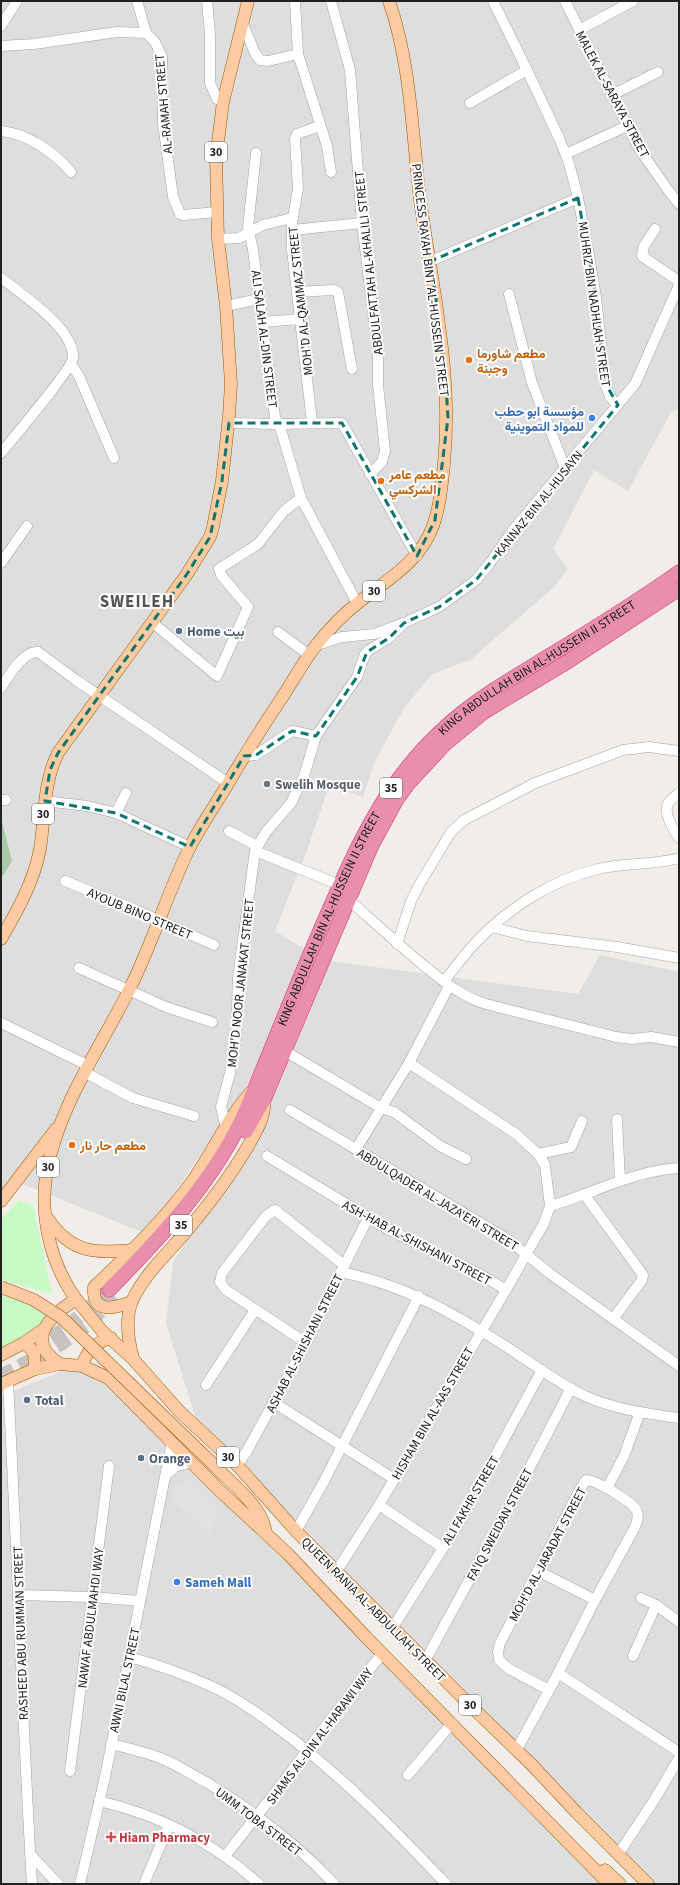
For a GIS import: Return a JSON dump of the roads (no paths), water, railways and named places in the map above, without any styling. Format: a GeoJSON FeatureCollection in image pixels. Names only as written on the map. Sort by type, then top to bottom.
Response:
{"type":"FeatureCollection","features":[{"type":"Feature","properties":{"kind":"highway","name":"KING ABDULLAH BIN AL-HUSSEIN II STREET"},"geometry":{"type":"LineString","coordinates":[[679,572],[601,624],[495,689],[463,712],[435,736],[408,765],[381,804],[363,835],[340,885],[256,1088],[236,1132],[210,1172],[168,1227],[113,1292],[174,1234],[197,1206],[237,1146],[264,1099],[371,847],[397,799],[419,770],[468,724],[498,702],[567,662],[679,589]]}},
{"type":"Feature","properties":{"kind":"main road","name":"30"},"geometry":{"type":"LineString","coordinates":[[1,939],[23,900],[36,865],[50,770],[58,753],[193,566],[210,537],[216,515],[229,423],[230,373],[226,306],[218,239],[216,158],[222,102],[248,1]]}},
{"type":"Feature","properties":{"kind":"main road","name":"PRINCESS RAYAH BINT AL-HUSSEIN STREET"},"geometry":{"type":"LineString","coordinates":[[76,1299],[64,1280],[53,1256],[45,1215],[45,1191],[48,1167],[62,1122],[85,1068],[129,990],[190,847],[244,756],[313,650],[337,622],[357,603],[396,575],[417,556],[427,540],[435,520],[443,477],[448,418],[445,369],[431,261],[421,203],[402,44],[389,1]]}},
{"type":"Feature","properties":{"kind":"main road"},"geometry":{"type":"LineString","coordinates":[[132,1302],[116,1308],[106,1308],[97,1302],[94,1287],[134,1250],[183,1194],[240,1104],[256,1088]]}},
{"type":"Feature","properties":{"kind":"main road"},"geometry":{"type":"LineString","coordinates":[[133,1359],[128,1331],[132,1302],[140,1286],[213,1198],[241,1157],[262,1116],[265,1107],[264,1099]]}},
{"type":"Feature","properties":{"kind":"main road"},"geometry":{"type":"LineString","coordinates":[[1,1201],[62,1122]]}},
{"type":"Feature","properties":{"kind":"main road"},"geometry":{"type":"LineString","coordinates":[[45,1215],[57,1232],[79,1248],[88,1251],[105,1252],[134,1250]]}},
{"type":"Feature","properties":{"kind":"main road"},"geometry":{"type":"LineString","coordinates":[[1,1287],[34,1300],[62,1318],[216,1467],[258,1512],[265,1526],[266,1532]]}},
{"type":"Feature","properties":{"kind":"main road","name":"30"},"geometry":{"type":"LineString","coordinates":[[76,1299],[107,1335]]}},
{"type":"Feature","properties":{"kind":"main road"},"geometry":{"type":"LineString","coordinates":[[1,1355],[24,1343],[44,1329],[60,1311],[76,1299]]}},
{"type":"Feature","properties":{"kind":"main road"},"geometry":{"type":"LineString","coordinates":[[44,1329],[42,1336],[44,1349],[48,1355],[60,1364]]}},
{"type":"Feature","properties":{"kind":"main road"},"geometry":{"type":"LineString","coordinates":[[82,1366],[86,1355],[93,1346],[103,1340],[107,1335]]}},
{"type":"Feature","properties":{"kind":"main road","name":"QUEEN RANIA AL-ABDULLAH STREET"},"geometry":{"type":"LineString","coordinates":[[107,1335],[133,1359],[171,1402],[237,1465],[296,1531],[336,1572],[426,1659],[476,1711],[517,1749],[577,1813],[648,1884]]}},
{"type":"Feature","properties":{"kind":"main road"},"geometry":{"type":"LineString","coordinates":[[24,1343],[34,1352],[35,1369]]}},
{"type":"Feature","properties":{"kind":"main road","name":"QUEEN RANIA AL-ABDULLAH STREET"},"geometry":{"type":"LineString","coordinates":[[4,1383],[35,1369],[60,1364],[82,1366],[108,1378],[219,1490],[266,1532],[382,1654],[452,1723],[609,1884]]}},
{"type":"Feature","properties":{"kind":"main road","name":"30"},"geometry":{"type":"LineString","coordinates":[[569,1843],[593,1859],[620,1884]]}},
{"type":"Feature","properties":{"kind":"street"},"geometry":{"type":"LineString","coordinates":[[1,26],[17,1]]}},
{"type":"Feature","properties":{"kind":"street"},"geometry":{"type":"LineString","coordinates":[[1,46],[34,44],[116,32],[146,33],[137,1]]}},
{"type":"Feature","properties":{"kind":"street"},"geometry":{"type":"LineString","coordinates":[[207,1],[210,35],[210,83],[217,99],[222,102]]}},
{"type":"Feature","properties":{"kind":"street"},"geometry":{"type":"LineString","coordinates":[[295,1],[298,54],[330,156],[332,172]]}},
{"type":"Feature","properties":{"kind":"street","name":"ABDULFATTAH AL-KHALILI STREET"},"geometry":{"type":"LineString","coordinates":[[331,1],[350,70],[362,223],[378,353],[378,385],[385,452],[382,462],[370,474]]}},
{"type":"Feature","properties":{"kind":"street","name":"MUHRIZ BIN NADHLAH STREET"},"geometry":{"type":"LineString","coordinates":[[493,1],[566,154],[578,198],[596,297],[605,382],[610,397],[618,406]]}},
{"type":"Feature","properties":{"kind":"street","name":"MALEK AL-SARAYA STREET"},"geometry":{"type":"LineString","coordinates":[[565,1],[627,126],[648,161],[679,204]]}},
{"type":"Feature","properties":{"kind":"street"},"geometry":{"type":"LineString","coordinates":[[579,30],[633,1]]}},
{"type":"Feature","properties":{"kind":"street"},"geometry":{"type":"LineString","coordinates":[[242,22],[260,60],[268,61],[298,54]]}},
{"type":"Feature","properties":{"kind":"street","name":"AL-RAMAH STREET"},"geometry":{"type":"LineString","coordinates":[[146,33],[155,42],[162,57],[163,123],[173,197],[176,208],[180,214],[183,215],[218,212]]}},
{"type":"Feature","properties":{"kind":"street"},"geometry":{"type":"LineString","coordinates":[[470,103],[527,70]]}},
{"type":"Feature","properties":{"kind":"street"},"geometry":{"type":"LineString","coordinates":[[612,95],[658,72]]}},
{"type":"Feature","properties":{"kind":"street","name":"MOH'D AL-QAMMAZ STREET"},"geometry":{"type":"LineString","coordinates":[[312,422],[298,292],[292,218],[298,188],[295,139],[297,134],[320,126]]}},
{"type":"Feature","properties":{"kind":"street"},"geometry":{"type":"LineString","coordinates":[[566,154],[627,126]]}},
{"type":"Feature","properties":{"kind":"street"},"geometry":{"type":"LineString","coordinates":[[1,131],[18,135],[46,150],[59,158],[71,172]]}},
{"type":"Feature","properties":{"kind":"street","name":"ALI SALAH AL-DIN STREET"},"geometry":{"type":"LineString","coordinates":[[256,153],[249,232],[253,250],[275,417],[301,498],[357,603]]}},
{"type":"Feature","properties":{"kind":"street"},"geometry":{"type":"LineString","coordinates":[[431,261],[578,198]]}},
{"type":"Feature","properties":{"kind":"street"},"geometry":{"type":"LineString","coordinates":[[218,239],[239,238],[269,223],[292,218]]}},
{"type":"Feature","properties":{"kind":"street"},"geometry":{"type":"LineString","coordinates":[[292,230],[362,223]]}},
{"type":"Feature","properties":{"kind":"street"},"geometry":{"type":"LineString","coordinates":[[655,229],[644,246],[642,256],[679,281]]}},
{"type":"Feature","properties":{"kind":"street"},"geometry":{"type":"LineString","coordinates":[[1,278],[46,314],[60,328],[68,341],[72,352],[71,364],[1,453]]}},
{"type":"Feature","properties":{"kind":"street","name":"KANNAZ BIN AL-HUSAYN"},"geometry":{"type":"LineString","coordinates":[[313,650],[333,639],[374,634],[404,623],[439,607],[476,580],[513,530],[635,384],[679,285]]}},
{"type":"Feature","properties":{"kind":"street"},"geometry":{"type":"LineString","coordinates":[[298,292],[333,290],[338,292],[352,368]]}},
{"type":"Feature","properties":{"kind":"street"},"geometry":{"type":"LineString","coordinates":[[509,294],[532,383],[565,468]]}},
{"type":"Feature","properties":{"kind":"street"},"geometry":{"type":"LineString","coordinates":[[226,306],[259,299]]}},
{"type":"Feature","properties":{"kind":"street"},"geometry":{"type":"LineString","coordinates":[[263,322],[301,319]]}},
{"type":"Feature","properties":{"kind":"street"},"geometry":{"type":"LineString","coordinates":[[71,364],[79,376],[114,458]]}},
{"type":"Feature","properties":{"kind":"street"},"geometry":{"type":"LineString","coordinates":[[229,423],[342,423],[417,556]]}},
{"type":"Feature","properties":{"kind":"street"},"geometry":{"type":"LineString","coordinates":[[153,623],[217,676],[248,607],[221,575],[219,569],[258,544],[284,511],[301,498]]}},
{"type":"Feature","properties":{"kind":"street"},"geometry":{"type":"LineString","coordinates":[[1,563],[26,526]]}},
{"type":"Feature","properties":{"kind":"street"},"geometry":{"type":"LineString","coordinates":[[337,622],[343,630],[351,636]]}},
{"type":"Feature","properties":{"kind":"street","name":"MOH'D NOOR JANAKAT STREET"},"geometry":{"type":"LineString","coordinates":[[226,1128],[221,1107],[230,1073],[236,1038],[238,978],[256,848],[266,832],[285,812],[296,794],[307,767],[316,736],[357,677],[365,654],[389,638],[404,623]]}},
{"type":"Feature","properties":{"kind":"street"},"geometry":{"type":"LineString","coordinates":[[278,632],[313,650]]}},
{"type":"Feature","properties":{"kind":"street"},"geometry":{"type":"LineString","coordinates":[[1,688],[24,657],[34,652],[44,656],[228,783]]}},
{"type":"Feature","properties":{"kind":"street"},"geometry":{"type":"LineString","coordinates":[[244,756],[256,755],[291,731],[300,731],[316,736]]}},
{"type":"Feature","properties":{"kind":"street"},"geometry":{"type":"LineString","coordinates":[[398,944],[411,901],[419,884],[451,832],[464,820],[535,783],[623,750],[649,747],[679,751]]}},
{"type":"Feature","properties":{"kind":"street"},"geometry":{"type":"LineString","coordinates":[[116,813],[126,793]]}},
{"type":"Feature","properties":{"kind":"street"},"geometry":{"type":"LineString","coordinates":[[679,793],[669,802],[667,806],[670,821],[679,838]]}},
{"type":"Feature","properties":{"kind":"street"},"geometry":{"type":"LineString","coordinates":[[45,801],[87,806],[116,813],[190,847]]}},
{"type":"Feature","properties":{"kind":"street"},"geometry":{"type":"LineString","coordinates":[[229,831],[256,848],[340,885]]}},
{"type":"Feature","properties":{"kind":"street"},"geometry":{"type":"LineString","coordinates":[[356,1149],[409,1063],[446,984],[478,940],[508,914],[533,897],[578,876],[598,869],[679,858]]}},
{"type":"Feature","properties":{"kind":"street","name":"AYOUB BINO STREET"},"geometry":{"type":"LineString","coordinates":[[65,881],[159,920],[214,945]]}},
{"type":"Feature","properties":{"kind":"street"},"geometry":{"type":"LineString","coordinates":[[348,900],[446,984],[464,996],[486,1004],[616,1037],[632,1039],[651,1037],[679,1042]]}},
{"type":"Feature","properties":{"kind":"street"},"geometry":{"type":"LineString","coordinates":[[492,928],[527,936],[617,947],[679,958]]}},
{"type":"Feature","properties":{"kind":"street"},"geometry":{"type":"LineString","coordinates":[[79,968],[166,1007],[212,1022]]}},
{"type":"Feature","properties":{"kind":"street"},"geometry":{"type":"LineString","coordinates":[[1,1023],[85,1068],[133,1098],[194,1116]]}},
{"type":"Feature","properties":{"kind":"street"},"geometry":{"type":"LineString","coordinates":[[285,1051],[381,1108],[394,1112],[440,1146],[466,1159]]}},
{"type":"Feature","properties":{"kind":"street"},"geometry":{"type":"LineString","coordinates":[[409,1063],[516,1134],[538,1154],[545,1165],[550,1206],[620,1180],[651,1171],[679,1168]]}},
{"type":"Feature","properties":{"kind":"street","name":"ABDULQADER AL-JAZA‘ERI STREET"},"geometry":{"type":"LineString","coordinates":[[290,1110],[392,1172],[506,1238],[549,1273],[679,1366]]}},
{"type":"Feature","properties":{"kind":"street"},"geometry":{"type":"LineString","coordinates":[[617,1120],[620,1180]]}},
{"type":"Feature","properties":{"kind":"street"},"geometry":{"type":"LineString","coordinates":[[538,1154],[571,1147],[582,1121]]}},
{"type":"Feature","properties":{"kind":"street","name":"ASH-HAB AL-SHISHANI STREET"},"geometry":{"type":"LineString","coordinates":[[267,1156],[368,1218],[484,1277],[506,1290]]}},
{"type":"Feature","properties":{"kind":"street"},"geometry":{"type":"LineString","coordinates":[[584,1194],[643,1275],[642,1280],[613,1319]]}},
{"type":"Feature","properties":{"kind":"street","name":"HISHAM BIN AL-AAS STREET"},"geometry":{"type":"LineString","coordinates":[[336,1572],[379,1506],[506,1290],[544,1222],[550,1206]]}},
{"type":"Feature","properties":{"kind":"street"},"geometry":{"type":"LineString","coordinates":[[306,1343],[226,1290],[220,1282],[220,1277],[226,1267],[266,1216],[272,1211],[278,1212],[342,1268],[420,1296],[481,1331],[571,1388],[600,1401],[640,1412],[679,1418]]}},
{"type":"Feature","properties":{"kind":"street","name":"ASHAB AL-SHISHANI STREET"},"geometry":{"type":"LineString","coordinates":[[237,1465],[247,1451],[306,1343],[368,1218]]}},
{"type":"Feature","properties":{"kind":"street"},"geometry":{"type":"LineString","coordinates":[[296,1531],[420,1296]]}},
{"type":"Feature","properties":{"kind":"street"},"geometry":{"type":"LineString","coordinates":[[206,1385],[255,1310]]}},
{"type":"Feature","properties":{"kind":"street","name":"ALI FAKHR STREET"},"geometry":{"type":"LineString","coordinates":[[392,1627],[443,1548],[483,1479],[542,1370]]}},
{"type":"Feature","properties":{"kind":"street","name":"RASHEED ABU RUMMAN STREET"},"geometry":{"type":"LineString","coordinates":[[4,1383],[18,1595],[23,1734],[32,1884]]}},
{"type":"Feature","properties":{"kind":"street","name":"FA'IQ SWEIDAN STREET"},"geometry":{"type":"LineString","coordinates":[[426,1659],[514,1498],[571,1388]]}},
{"type":"Feature","properties":{"kind":"street"},"geometry":{"type":"LineString","coordinates":[[273,1402],[394,1479]]}},
{"type":"Feature","properties":{"kind":"street"},"geometry":{"type":"LineString","coordinates":[[607,1488],[624,1456],[640,1412]]}},
{"type":"Feature","properties":{"kind":"street","name":"AWNI BILAL STREET"},"geometry":{"type":"LineString","coordinates":[[80,1884],[99,1802],[172,1442]]}},
{"type":"Feature","properties":{"kind":"street"},"geometry":{"type":"LineString","coordinates":[[166,1475],[175,1467],[192,1462]]}},
{"type":"Feature","properties":{"kind":"street","name":"NAWAF ABDULMAHDI WAY"},"geometry":{"type":"LineString","coordinates":[[70,1770],[109,1466]]}},
{"type":"Feature","properties":{"kind":"street","name":"MOH‘D AL-JARADAT STREET"},"geometry":{"type":"LineString","coordinates":[[517,1749],[549,1690],[558,1673],[595,1600],[628,1541],[638,1517],[634,1507],[607,1488],[590,1480],[586,1480],[583,1484],[500,1643],[498,1656],[499,1660],[509,1669],[549,1690]]}},
{"type":"Feature","properties":{"kind":"street"},"geometry":{"type":"LineString","coordinates":[[379,1506],[443,1548]]}},
{"type":"Feature","properties":{"kind":"street"},"geometry":{"type":"LineString","coordinates":[[538,1571],[595,1600]]}},
{"type":"Feature","properties":{"kind":"street"},"geometry":{"type":"LineString","coordinates":[[18,1595],[92,1597],[140,1601]]}},
{"type":"Feature","properties":{"kind":"street"},"geometry":{"type":"LineString","coordinates":[[641,1598],[656,1605],[679,1622]]}},
{"type":"Feature","properties":{"kind":"street"},"geometry":{"type":"LineString","coordinates":[[633,1656],[656,1605]]}},
{"type":"Feature","properties":{"kind":"street","name":"SHAMS AL-DIN AL-HARAWI WAY"},"geometry":{"type":"LineString","coordinates":[[225,1856],[257,1817],[307,1749],[382,1654]]}},
{"type":"Feature","properties":{"kind":"street"},"geometry":{"type":"LineString","coordinates":[[129,1657],[178,1672],[216,1688],[251,1709],[307,1749],[378,1814],[446,1884]]}},
{"type":"Feature","properties":{"kind":"street"},"geometry":{"type":"LineString","coordinates":[[558,1673],[679,1752]]}},
{"type":"Feature","properties":{"kind":"street"},"geometry":{"type":"LineString","coordinates":[[408,1775],[452,1723]]}},
{"type":"Feature","properties":{"kind":"street","name":"UMM TOBA STREET"},"geometry":{"type":"LineString","coordinates":[[111,1744],[161,1758],[222,1792],[257,1817],[302,1853],[334,1884]]}},
{"type":"Feature","properties":{"kind":"street"},"geometry":{"type":"LineString","coordinates":[[618,1853],[663,1786],[679,1758]]}},
{"type":"Feature","properties":{"kind":"street"},"geometry":{"type":"LineString","coordinates":[[99,1802],[134,1811],[169,1825],[225,1856],[259,1884]]}},
{"type":"Feature","properties":{"kind":"street"},"geometry":{"type":"LineString","coordinates":[[144,1884],[169,1825]]}},
{"type":"Feature","properties":{"kind":"street"},"geometry":{"type":"LineString","coordinates":[[30,1854],[58,1884]]}},
{"type":"Feature","properties":{"kind":"tunnel"},"geometry":{"type":"LineString","coordinates":[[33,1349],[66,1328],[106,1293]]}},
{"type":"Feature","properties":{"kind":"tunnel"},"geometry":{"type":"LineString","coordinates":[[1,1376],[61,1344],[87,1325],[117,1295]]}},
{"type":"Feature","properties":{"kind":"place","name":"مطعم شاورما وجبنة"},"geometry":{"type":"Point","coordinates":[469,360]}},
{"type":"Feature","properties":{"kind":"place","name":"مؤسسة ابو حطب للمواد التموينية"},"geometry":{"type":"Point","coordinates":[592,418]}},
{"type":"Feature","properties":{"kind":"place","name":"مطعم عامر الشركسي"},"geometry":{"type":"Point","coordinates":[381,481]}},
{"type":"Feature","properties":{"kind":"place","name":"Home بيت"},"geometry":{"type":"Point","coordinates":[179,631]}},
{"type":"Feature","properties":{"kind":"place","name":"Swelih Mosque"},"geometry":{"type":"Point","coordinates":[267,784]}},
{"type":"Feature","properties":{"kind":"place","name":"مطعم حار نار"},"geometry":{"type":"Point","coordinates":[72,1145]}},
{"type":"Feature","properties":{"kind":"place","name":"Total"},"geometry":{"type":"Point","coordinates":[27,1400]}},
{"type":"Feature","properties":{"kind":"place","name":"Orange"},"geometry":{"type":"Point","coordinates":[141,1458]}},
{"type":"Feature","properties":{"kind":"place","name":"Sameh Mall"},"geometry":{"type":"Point","coordinates":[177,1582]}},
{"type":"Feature","properties":{"kind":"place","name":"Hiam Pharmacy"},"geometry":{"type":"Point","coordinates":[111,1837]}},
{"type":"Feature","properties":{"kind":"district","name":"SWEILEH"},"geometry":{"type":"Point","coordinates":[137,601]}}]}
